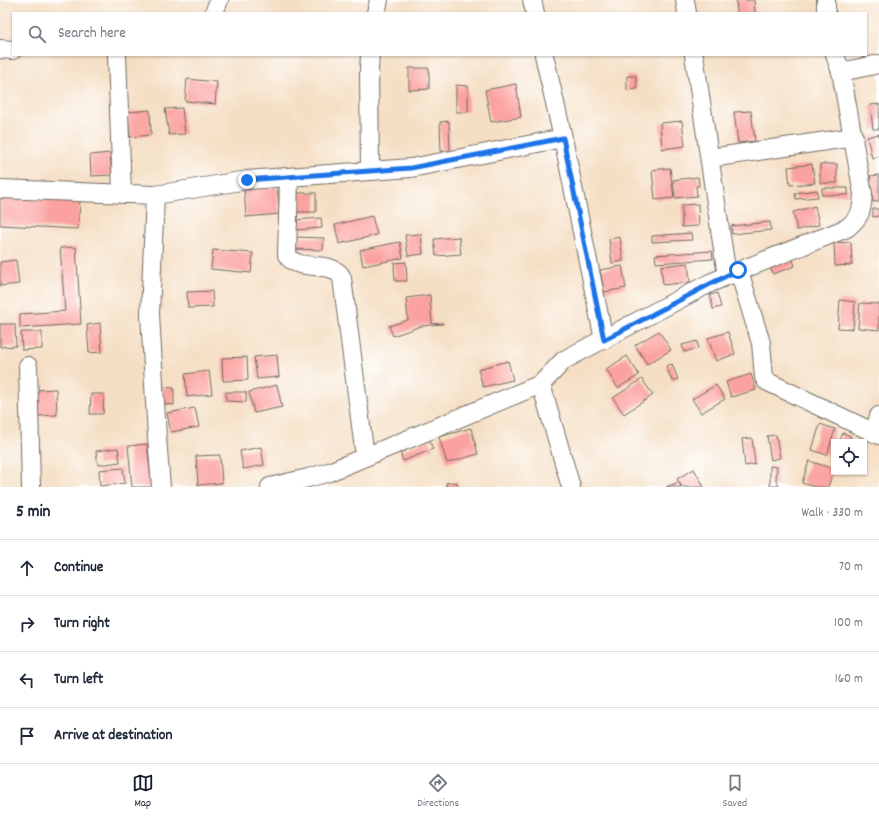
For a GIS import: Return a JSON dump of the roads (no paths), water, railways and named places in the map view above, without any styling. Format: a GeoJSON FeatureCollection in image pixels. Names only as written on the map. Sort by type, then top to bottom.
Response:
{"type":"FeatureCollection","features":[{"type":"Feature","properties":{"kind":"street"},"geometry":{"type":"LineString","coordinates":[[214,12],[219,0]]}},
{"type":"Feature","properties":{"kind":"street"},"geometry":{"type":"LineString","coordinates":[[376,12],[379,0]]}},
{"type":"Feature","properties":{"kind":"street"},"geometry":{"type":"LineString","coordinates":[[532,0],[535,12]]}},
{"type":"Feature","properties":{"kind":"street"},"geometry":{"type":"LineString","coordinates":[[685,0],[687,12]]}},
{"type":"Feature","properties":{"kind":"street"},"geometry":{"type":"LineString","coordinates":[[826,0],[826,12]]}},
{"type":"Feature","properties":{"kind":"street"},"geometry":{"type":"LineString","coordinates":[[0,49],[12,50]]}},
{"type":"Feature","properties":{"kind":"street"},"geometry":{"type":"LineString","coordinates":[[117,56],[122,194]]}},
{"type":"Feature","properties":{"kind":"street"},"geometry":{"type":"LineString","coordinates":[[370,56],[370,171]]}},
{"type":"Feature","properties":{"kind":"street"},"geometry":{"type":"LineString","coordinates":[[544,56],[563,138],[604,340]]}},
{"type":"Feature","properties":{"kind":"street"},"geometry":{"type":"LineString","coordinates":[[694,56],[710,158],[733,273],[761,343],[764,377],[766,381],[876,434],[879,416]]}},
{"type":"Feature","properties":{"kind":"street"},"geometry":{"type":"LineString","coordinates":[[270,487],[329,472],[541,384],[564,360],[710,284],[733,273],[848,228],[857,220],[862,208],[863,194],[854,137],[838,63],[879,64]]}},
{"type":"Feature","properties":{"kind":"street"},"geometry":{"type":"LineString","coordinates":[[710,158],[854,137]]}},
{"type":"Feature","properties":{"kind":"street"},"geometry":{"type":"LineString","coordinates":[[0,189],[155,196],[247,180],[411,168],[563,138]]}},
{"type":"Feature","properties":{"kind":"street"},"geometry":{"type":"LineString","coordinates":[[288,178],[287,255],[290,260],[296,263],[334,269],[340,273],[342,278],[365,456]]}},
{"type":"Feature","properties":{"kind":"street"},"geometry":{"type":"LineString","coordinates":[[155,196],[150,314],[161,487]]}},
{"type":"Feature","properties":{"kind":"street"},"geometry":{"type":"LineString","coordinates":[[28,366],[31,487]]}},
{"type":"Feature","properties":{"kind":"street"},"geometry":{"type":"LineString","coordinates":[[541,384],[571,487]]}}]}
